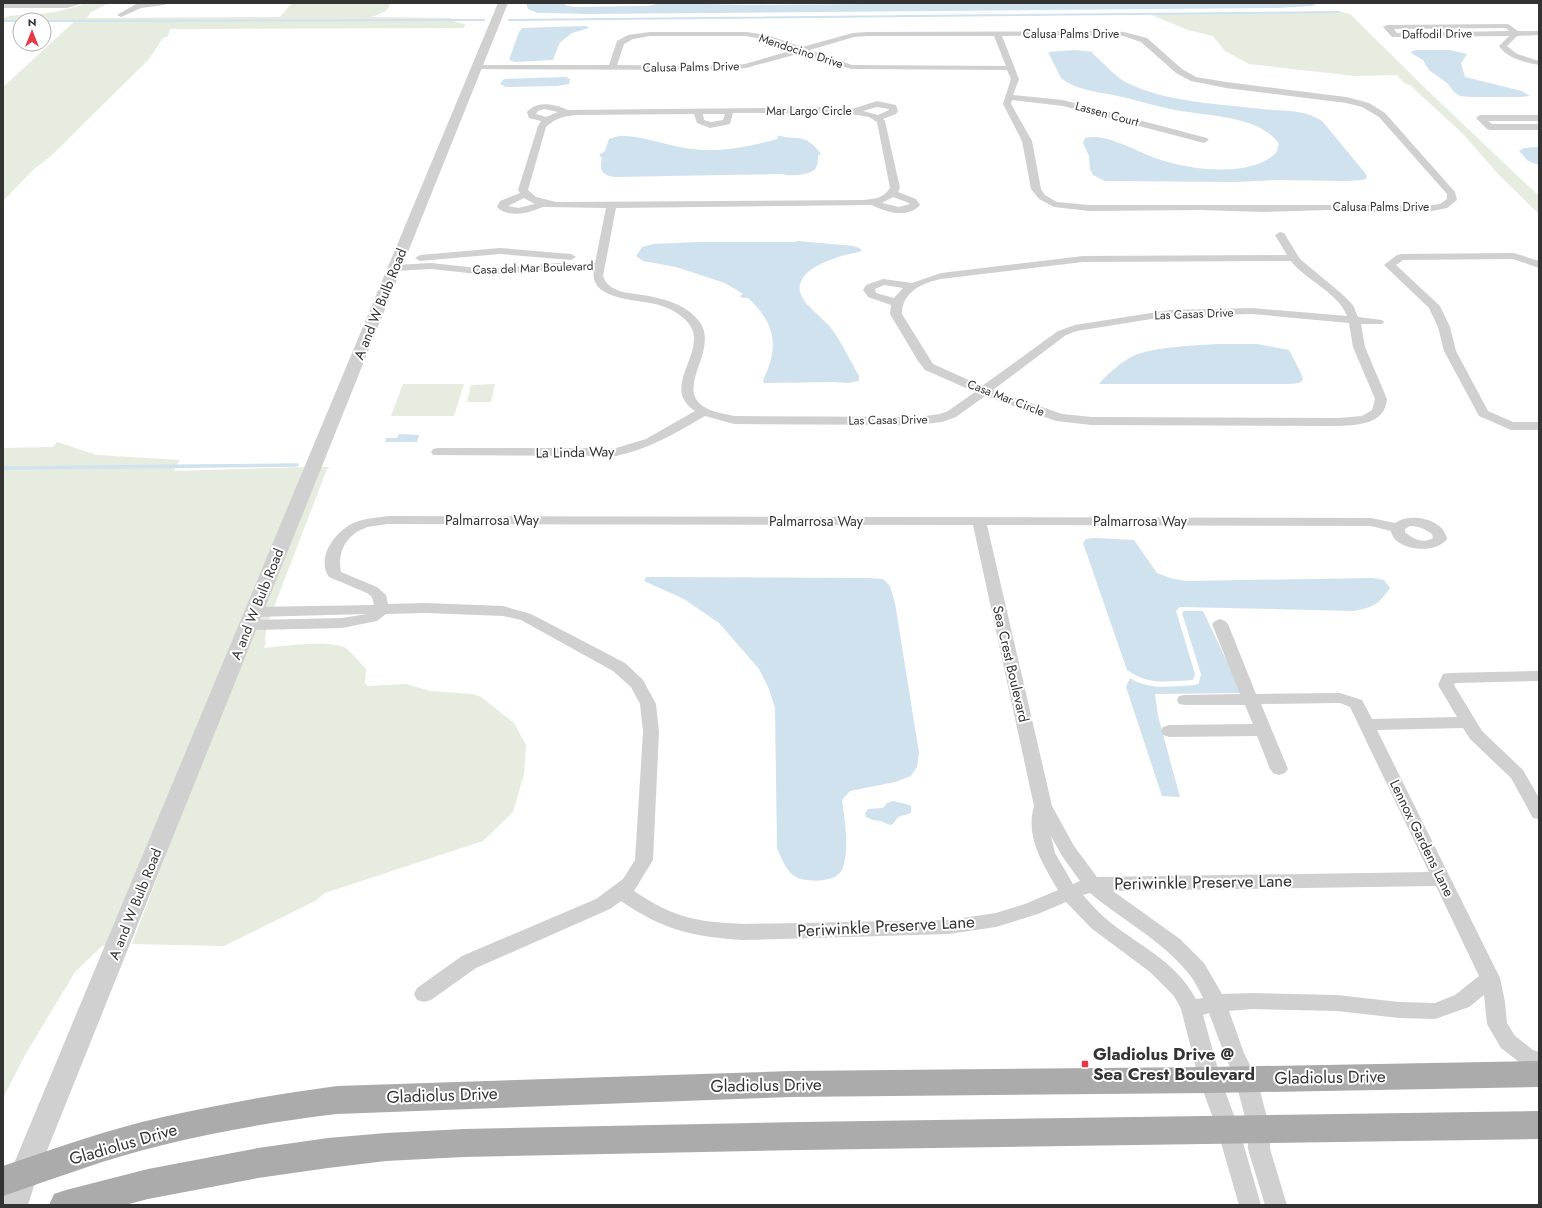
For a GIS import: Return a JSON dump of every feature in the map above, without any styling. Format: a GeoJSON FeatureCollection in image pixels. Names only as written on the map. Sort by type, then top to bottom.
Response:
{"type":"FeatureCollection","features":[{"type":"Feature","properties":{"kind":"main road","name":"Gladiolus Drive"},"geometry":{"type":"LineString","coordinates":[[14,1177],[90,1151],[162,1131],[268,1109],[389,1096],[791,1084],[1210,1080],[1246,1078],[1539,1074]]}},
{"type":"Feature","properties":{"kind":"main road"},"geometry":{"type":"LineString","coordinates":[[66,1205],[148,1184],[258,1163],[328,1153],[386,1147],[472,1143],[1228,1129],[1539,1125]]}},
{"type":"Feature","properties":{"kind":"street"},"geometry":{"type":"LineString","coordinates":[[24,6],[36,3]]}},
{"type":"Feature","properties":{"kind":"street"},"geometry":{"type":"LineString","coordinates":[[3,6],[66,6],[80,3]]}},
{"type":"Feature","properties":{"kind":"street"},"geometry":{"type":"LineString","coordinates":[[121,15],[139,6],[164,3]]}},
{"type":"Feature","properties":{"kind":"street","name":"A and W Bulb Road"},"geometry":{"type":"LineString","coordinates":[[14,1205],[14,1177],[251,618],[503,3]]}},
{"type":"Feature","properties":{"kind":"street"},"geometry":{"type":"LineString","coordinates":[[1508,26],[1514,31],[1514,34],[1503,46],[1505,50],[1519,57],[1539,63]]}},
{"type":"Feature","properties":{"kind":"street","name":"Daffodil Drive"},"geometry":{"type":"LineString","coordinates":[[1539,26],[1387,27],[1395,35],[1539,33]]}},
{"type":"Feature","properties":{"kind":"street","name":"Mendocino Drive"},"geometry":{"type":"LineString","coordinates":[[612,68],[620,42],[631,37],[646,35],[746,34],[764,37],[851,67],[1011,68]]}},
{"type":"Feature","properties":{"kind":"street","name":"Calusa Palms Drive"},"geometry":{"type":"LineString","coordinates":[[477,67],[734,68],[853,35],[997,34],[1124,34],[1144,40],[1179,71],[1194,79],[1226,85],[1362,103],[1373,108],[1382,116],[1452,194],[1452,200],[1443,206],[1432,208],[1388,209],[1328,207],[1263,209],[1199,207],[1089,208],[1054,204],[1042,197],[1036,189],[1027,141],[1007,104],[1015,79],[997,34]]}},
{"type":"Feature","properties":{"kind":"street","name":"Lassen Court"},"geometry":{"type":"LineString","coordinates":[[1008,97],[1063,103],[1204,140]]}},
{"type":"Feature","properties":{"kind":"street"},"geometry":{"type":"LineString","coordinates":[[567,113],[552,107],[534,109],[530,112],[532,116],[546,120],[540,130],[523,190],[530,199],[544,203],[612,205],[848,204],[873,202],[888,197],[893,193],[895,188],[881,121],[877,118],[894,111],[892,107],[877,104],[856,111]]}},
{"type":"Feature","properties":{"kind":"street"},"geometry":{"type":"LineString","coordinates":[[698,111],[700,121],[710,125],[727,122],[730,117],[729,111]]}},
{"type":"Feature","properties":{"kind":"street","name":"Mar Largo Circle"},"geometry":{"type":"LineString","coordinates":[[546,120],[567,113],[698,111],[856,111],[877,118]]}},
{"type":"Feature","properties":{"kind":"street"},"geometry":{"type":"LineString","coordinates":[[1539,118],[1480,118],[1490,127],[1539,127]]}},
{"type":"Feature","properties":{"kind":"street"},"geometry":{"type":"LineString","coordinates":[[873,202],[889,209],[899,210],[910,209],[915,205],[913,201],[893,193]]}},
{"type":"Feature","properties":{"kind":"street"},"geometry":{"type":"LineString","coordinates":[[525,194],[504,203],[502,207],[508,211],[518,212],[528,210],[544,203]]}},
{"type":"Feature","properties":{"kind":"street"},"geometry":{"type":"LineString","coordinates":[[612,205],[598,276],[599,282],[610,291],[653,300],[671,306],[686,314],[696,324],[700,331],[700,343],[685,390],[692,403],[703,412]]}},
{"type":"Feature","properties":{"kind":"street","name":"Casa Mar Circle"},"geometry":{"type":"LineString","coordinates":[[897,303],[895,308],[896,314],[920,355],[929,367],[984,391],[1060,418],[1081,421],[1339,422],[1363,420],[1379,411],[1382,405],[1360,347],[1354,320],[1349,307],[1345,302],[1301,266],[1294,258],[1280,235]]}},
{"type":"Feature","properties":{"kind":"street","name":"Casa del Mar Boulevard"},"geometry":{"type":"LineString","coordinates":[[397,262],[500,251],[601,261]]}},
{"type":"Feature","properties":{"kind":"street"},"geometry":{"type":"LineString","coordinates":[[1539,264],[1514,256],[1401,257],[1389,264],[1434,306],[1444,327],[1450,351],[1483,413],[1511,426],[1539,426]]}},
{"type":"Feature","properties":{"kind":"street"},"geometry":{"type":"LineString","coordinates":[[913,286],[883,282],[870,287],[870,292],[876,297],[897,303],[913,286],[920,281],[941,276],[1082,259],[1294,258]]}},
{"type":"Feature","properties":{"kind":"street","name":"Casa del Mar Boulevard"},"geometry":{"type":"LineString","coordinates":[[397,262],[487,272],[601,261]]}},
{"type":"Feature","properties":{"kind":"street","name":"Las Casas Drive"},"geometry":{"type":"LineString","coordinates":[[703,412],[719,417],[748,420],[930,420],[942,418],[952,414],[1057,336],[1075,328],[1170,313],[1252,312],[1378,322]]}},
{"type":"Feature","properties":{"kind":"street","name":"La Linda Way"},"geometry":{"type":"LineString","coordinates":[[438,452],[616,452],[631,450],[644,445],[703,412]]}},
{"type":"Feature","properties":{"kind":"street","name":"Palmarrosa Way"},"geometry":{"type":"LineString","coordinates":[[382,609],[379,595],[372,590],[334,574],[331,566],[335,547],[342,536],[361,524],[387,520],[1371,522],[1398,528]]}},
{"type":"Feature","properties":{"kind":"street","name":"Sea Crest Boulevard"},"geometry":{"type":"LineString","coordinates":[[979,521],[1043,806],[1068,852],[1092,884],[1119,906],[1173,944],[1198,969],[1216,1003],[1234,1053],[1246,1078],[1259,1129],[1259,1149],[1276,1205]]}},
{"type":"Feature","properties":{"kind":"street"},"geometry":{"type":"LineString","coordinates":[[251,618],[342,623],[372,618],[382,609],[474,609],[504,611],[526,617],[619,667],[637,684],[648,704],[651,732],[644,860],[630,884],[603,904],[469,962],[424,994]]}},
{"type":"Feature","properties":{"kind":"street"},"geometry":{"type":"LineString","coordinates":[[1220,624],[1279,769]]}},
{"type":"Feature","properties":{"kind":"street"},"geometry":{"type":"LineString","coordinates":[[1539,676],[1450,678],[1446,685],[1476,735],[1516,774],[1539,813]]}},
{"type":"Feature","properties":{"kind":"street","name":"Lennox Gardens Lane"},"geometry":{"type":"LineString","coordinates":[[1250,699],[1340,698],[1351,700],[1356,704],[1490,978],[1498,1024],[1508,1042],[1526,1056],[1539,1060]]}},
{"type":"Feature","properties":{"kind":"street"},"geometry":{"type":"LineString","coordinates":[[1185,700],[1250,699]]}},
{"type":"Feature","properties":{"kind":"street"},"geometry":{"type":"LineString","coordinates":[[1367,725],[1467,722]]}},
{"type":"Feature","properties":{"kind":"street"},"geometry":{"type":"LineString","coordinates":[[1169,731],[1263,730]]}},
{"type":"Feature","properties":{"kind":"street","name":"Sea Crest Boulevard"},"geometry":{"type":"LineString","coordinates":[[1043,806],[1040,816],[1041,833],[1046,854],[1069,894],[1098,923],[1157,966],[1181,990],[1192,1009],[1210,1080],[1228,1129],[1250,1205]]}},
{"type":"Feature","properties":{"kind":"street","name":"Periwinkle Preserve Lane"},"geometry":{"type":"LineString","coordinates":[[621,891],[644,907],[674,922],[710,930],[744,932],[949,927],[996,920],[1031,909],[1092,884],[1442,879]]}},
{"type":"Feature","properties":{"kind":"street"},"geometry":{"type":"LineString","coordinates":[[1192,1009],[1216,1003],[1252,1001],[1337,1003],[1399,1010],[1435,1010],[1462,1001],[1490,978]]}},
{"type":"Feature","properties":{"kind":"shaded area"},"geometry":{"type":"Polygon","coordinates":[[[85,3],[109,3],[91,12],[87,18],[280,17],[292,3],[391,3],[386,11],[372,17],[450,18],[456,22],[465,24],[464,28],[170,29],[168,36],[163,38],[149,59],[52,155],[34,169],[3,201],[3,87],[41,52],[52,52],[52,42],[76,20],[52,20],[51,12],[75,7],[85,3]]]}},
{"type":"Feature","properties":{"kind":"shaded area"},"geometry":{"type":"Polygon","coordinates":[[[1341,12],[1350,14],[1424,87],[1539,196],[1539,214],[1499,175],[1463,134],[1410,85],[1404,83],[1397,75],[1355,76],[1249,64],[1225,51],[1213,36],[1188,30],[1149,14],[1341,12]]]}},
{"type":"Feature","properties":{"kind":"shaded area"},"geometry":{"type":"Polygon","coordinates":[[[12,16],[12,20],[3,20],[3,18],[12,16]]]}},
{"type":"Feature","properties":{"kind":"shaded area"},"geometry":{"type":"Polygon","coordinates":[[[403,384],[464,384],[454,416],[391,416],[403,384]]]}},
{"type":"Feature","properties":{"kind":"shaded area"},"geometry":{"type":"Polygon","coordinates":[[[495,384],[491,402],[467,402],[471,385],[495,384]]]}},
{"type":"Feature","properties":{"kind":"shaded area"},"geometry":{"type":"Polygon","coordinates":[[[57,442],[97,455],[180,460],[174,471],[307,467],[109,945],[102,946],[75,972],[25,1055],[3,1098],[3,448],[53,447],[57,442]]]}},
{"type":"Feature","properties":{"kind":"shaded area"},"geometry":{"type":"Polygon","coordinates":[[[320,467],[330,467],[327,469],[267,625],[266,643],[264,648],[304,644],[336,645],[344,647],[366,669],[365,683],[368,686],[406,684],[430,691],[473,694],[481,697],[514,723],[526,745],[524,774],[513,812],[483,841],[325,893],[315,901],[224,946],[132,944],[202,759],[320,467]]]}},
{"type":"Feature","properties":{"kind":"water"},"geometry":{"type":"Polygon","coordinates":[[[526,3],[564,3],[565,5],[574,7],[648,6],[661,3],[747,5],[883,3],[1316,4],[1312,6],[1277,8],[588,14],[537,13],[528,9],[526,3]]]}},
{"type":"Feature","properties":{"kind":"water"},"geometry":{"type":"Polygon","coordinates":[[[586,26],[589,28],[572,33],[559,44],[553,60],[515,62],[509,60],[519,32],[522,28],[586,26]]]}},
{"type":"Feature","properties":{"kind":"water"},"geometry":{"type":"Polygon","coordinates":[[[1075,50],[1094,52],[1092,53],[1127,83],[1158,94],[1210,104],[1294,111],[1317,118],[1323,122],[1365,173],[1367,176],[1366,179],[1347,181],[1279,180],[1236,182],[1105,181],[1093,175],[1090,169],[1089,156],[1083,143],[1085,138],[1093,137],[1112,140],[1171,163],[1202,169],[1219,170],[1236,169],[1265,161],[1276,153],[1279,144],[1270,134],[1259,127],[1246,122],[1231,118],[1167,108],[1086,90],[1072,85],[1061,78],[1048,52],[1075,50]]]}},
{"type":"Feature","properties":{"kind":"water"},"geometry":{"type":"Polygon","coordinates":[[[1450,50],[1467,54],[1461,63],[1465,77],[1522,91],[1530,96],[1460,96],[1454,92],[1447,83],[1429,70],[1423,60],[1411,53],[1412,51],[1450,50]]]}},
{"type":"Feature","properties":{"kind":"water"},"geometry":{"type":"Polygon","coordinates":[[[566,77],[570,79],[569,84],[557,86],[506,87],[500,84],[504,79],[566,77]]]}},
{"type":"Feature","properties":{"kind":"water"},"geometry":{"type":"Polygon","coordinates":[[[619,136],[634,137],[692,149],[717,150],[753,145],[777,139],[778,136],[781,136],[804,139],[813,145],[821,154],[818,155],[817,165],[814,170],[800,175],[615,177],[602,172],[602,158],[599,155],[605,151],[609,139],[619,136]]]}},
{"type":"Feature","properties":{"kind":"water"},"geometry":{"type":"Polygon","coordinates":[[[1539,147],[1539,165],[1528,161],[1519,151],[1524,148],[1539,147]]]}},
{"type":"Feature","properties":{"kind":"water"},"geometry":{"type":"Polygon","coordinates":[[[797,241],[854,246],[862,250],[818,265],[809,271],[802,279],[800,287],[804,301],[828,324],[839,340],[859,376],[859,381],[848,383],[764,383],[763,380],[772,356],[772,336],[764,317],[748,298],[742,298],[740,296],[743,294],[725,283],[676,267],[643,261],[636,256],[642,247],[653,244],[797,241]]]}},
{"type":"Feature","properties":{"kind":"water"},"geometry":{"type":"Polygon","coordinates":[[[1219,344],[1257,344],[1289,350],[1303,380],[1299,383],[1290,384],[1099,384],[1106,376],[1126,360],[1144,352],[1165,348],[1219,344]]]}},
{"type":"Feature","properties":{"kind":"water"},"geometry":{"type":"Polygon","coordinates":[[[399,434],[419,435],[417,442],[385,442],[386,438],[397,438],[399,434]]]}},
{"type":"Feature","properties":{"kind":"water"},"geometry":{"type":"Polygon","coordinates":[[[1086,539],[1134,540],[1157,573],[1170,578],[1186,581],[1373,578],[1384,580],[1390,588],[1379,602],[1366,608],[1354,611],[1180,607],[1176,611],[1195,674],[1193,680],[1151,680],[1135,675],[1127,670],[1083,543],[1086,539]]]}},
{"type":"Feature","properties":{"kind":"water"},"geometry":{"type":"Polygon","coordinates":[[[646,577],[869,578],[883,579],[890,586],[895,603],[919,753],[917,767],[911,776],[895,782],[850,791],[842,800],[846,854],[842,870],[839,874],[827,879],[812,881],[794,876],[788,870],[777,848],[775,708],[769,689],[759,669],[719,623],[684,599],[644,581],[646,577]]]}},
{"type":"Feature","properties":{"kind":"water"},"geometry":{"type":"Polygon","coordinates":[[[1184,611],[1203,611],[1242,693],[1155,694],[1158,716],[1180,797],[1162,796],[1126,687],[1130,678],[1145,685],[1162,687],[1195,685],[1199,683],[1201,674],[1182,613],[1184,611]]]}},
{"type":"Feature","properties":{"kind":"water"},"geometry":{"type":"Polygon","coordinates":[[[893,801],[910,805],[911,813],[898,817],[893,824],[890,825],[866,817],[865,813],[868,809],[883,808],[887,803],[893,801]]]}},
{"type":"Feature","properties":{"kind":"waterway"},"geometry":{"type":"LineString","coordinates":[[509,20],[1339,12]]}},
{"type":"Feature","properties":{"kind":"waterway"},"geometry":{"type":"LineString","coordinates":[[52,21],[484,20]]}},
{"type":"Feature","properties":{"kind":"waterway"},"geometry":{"type":"LineString","coordinates":[[3,21],[12,21]]}},
{"type":"Feature","properties":{"kind":"waterway"},"geometry":{"type":"LineString","coordinates":[[3,468],[297,465]]}},
{"type":"Feature","properties":{"kind":"place","name":"Gladiolus Drive @ Sea Crest Boulevard"},"geometry":{"type":"Point","coordinates":[1085,1064]}}]}
